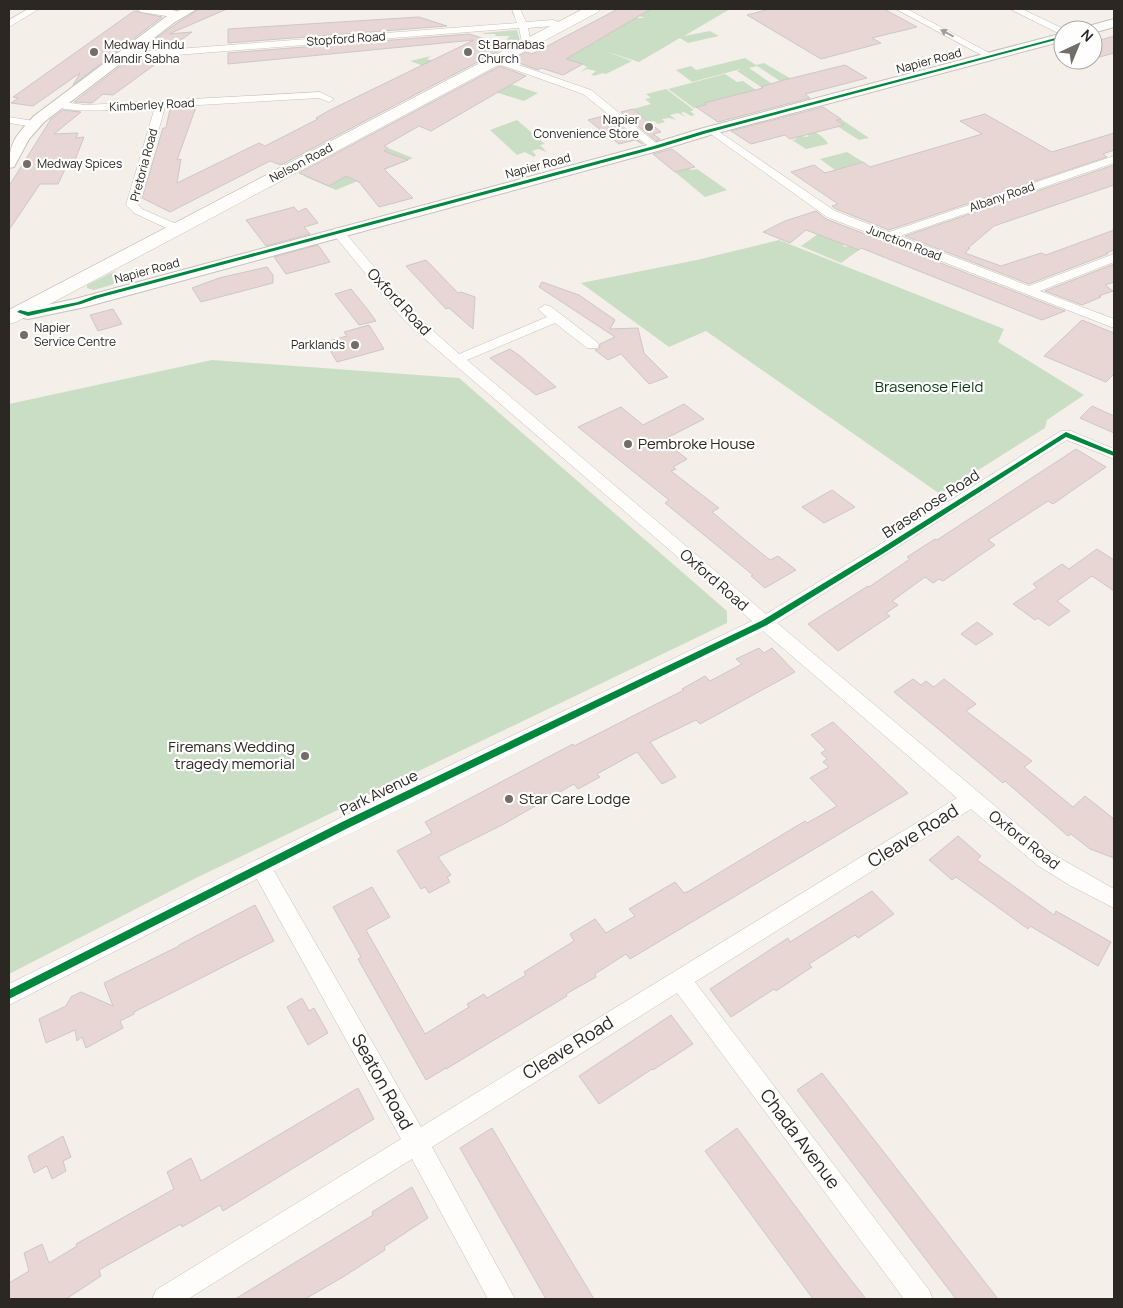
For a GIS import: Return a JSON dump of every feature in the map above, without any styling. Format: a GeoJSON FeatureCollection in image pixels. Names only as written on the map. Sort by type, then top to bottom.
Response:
{"type":"FeatureCollection","features":[{"type":"Feature","properties":{"kind":"main road","name":"Nelson Road"},"geometry":{"type":"LineString","coordinates":[[14,315],[593,9]]}},
{"type":"Feature","properties":{"kind":"street"},"geometry":{"type":"LineString","coordinates":[[9,24],[34,9]]}},
{"type":"Feature","properties":{"kind":"street"},"geometry":{"type":"LineString","coordinates":[[141,9],[179,14]]}},
{"type":"Feature","properties":{"kind":"street"},"geometry":{"type":"LineString","coordinates":[[9,164],[23,137],[34,124],[57,104],[179,14],[192,9]]}},
{"type":"Feature","properties":{"kind":"street"},"geometry":{"type":"LineString","coordinates":[[516,9],[523,25],[525,40],[531,42]]}},
{"type":"Feature","properties":{"kind":"street"},"geometry":{"type":"LineString","coordinates":[[901,9],[990,56]]}},
{"type":"Feature","properties":{"kind":"street"},"geometry":{"type":"LineString","coordinates":[[1014,9],[1053,27]]}},
{"type":"Feature","properties":{"kind":"street","name":"Stopford Road"},"geometry":{"type":"LineString","coordinates":[[128,52],[159,53],[523,25],[552,23],[563,25]]}},
{"type":"Feature","properties":{"kind":"street","name":"Napier Road"},"geometry":{"type":"LineString","coordinates":[[14,315],[28,314],[78,303],[656,147],[712,130],[1053,40]]}},
{"type":"Feature","properties":{"kind":"street"},"geometry":{"type":"LineString","coordinates":[[496,60],[587,92],[656,147]]}},
{"type":"Feature","properties":{"kind":"street","name":"Kimberley Road"},"geometry":{"type":"LineString","coordinates":[[57,104],[85,108],[325,94]]}},
{"type":"Feature","properties":{"kind":"street","name":"Pretoria Road"},"geometry":{"type":"LineString","coordinates":[[161,104],[132,205],[138,211],[176,229]]}},
{"type":"Feature","properties":{"kind":"street"},"geometry":{"type":"LineString","coordinates":[[9,120],[34,124]]}},
{"type":"Feature","properties":{"kind":"street","name":"Junction Road"},"geometry":{"type":"LineString","coordinates":[[712,130],[825,211],[1114,324]]}},
{"type":"Feature","properties":{"kind":"street","name":"Albany Road"},"geometry":{"type":"LineString","coordinates":[[890,237],[1114,159]]}},
{"type":"Feature","properties":{"kind":"street","name":"Oxford Road"},"geometry":{"type":"LineString","coordinates":[[338,232],[410,318],[764,623],[1044,859],[1114,899]]}},
{"type":"Feature","properties":{"kind":"street"},"geometry":{"type":"LineString","coordinates":[[1028,291],[1114,258]]}},
{"type":"Feature","properties":{"kind":"street","name":"Napier Road"},"geometry":{"type":"LineString","coordinates":[[57,292],[69,297],[96,297]]}},
{"type":"Feature","properties":{"kind":"street"},"geometry":{"type":"LineString","coordinates":[[545,309],[592,346]]}},
{"type":"Feature","properties":{"kind":"street"},"geometry":{"type":"LineString","coordinates":[[458,359],[557,318]]}},
{"type":"Feature","properties":{"kind":"street","name":"Brasenose Road"},"geometry":{"type":"LineString","coordinates":[[764,623],[882,551],[1066,434],[1114,454]]}},
{"type":"Feature","properties":{"kind":"street","name":"Park Avenue"},"geometry":{"type":"LineString","coordinates":[[9,995],[261,867],[764,623]]}},
{"type":"Feature","properties":{"kind":"street","name":"Cleave Road"},"geometry":{"type":"LineString","coordinates":[[165,1299],[972,799]]}},
{"type":"Feature","properties":{"kind":"street","name":"Seaton Road"},"geometry":{"type":"LineString","coordinates":[[261,867],[502,1299]]}},
{"type":"Feature","properties":{"kind":"street","name":"Chada Avenue"},"geometry":{"type":"LineString","coordinates":[[680,979],[920,1299]]}},
{"type":"Feature","properties":{"kind":"green space"},"geometry":{"type":"Polygon","coordinates":[[[638,9],[730,9],[684,36],[710,31],[719,36],[688,43],[680,38],[639,62],[605,51],[632,61],[606,74],[591,75],[596,71],[587,69],[580,72],[587,67],[578,62],[567,68],[539,61],[591,42],[595,43],[597,41],[593,40],[632,18],[645,18],[627,12],[644,13],[643,10],[638,9]]]}},
{"type":"Feature","properties":{"kind":"green space"},"geometry":{"type":"Polygon","coordinates":[[[517,30],[520,41],[451,76],[410,61],[431,56],[427,59],[451,67],[502,44],[510,36],[496,36],[495,34],[483,33],[517,30]]]}},
{"type":"Feature","properties":{"kind":"green space"},"geometry":{"type":"Polygon","coordinates":[[[745,58],[756,65],[764,63],[793,80],[792,89],[757,66],[749,68],[784,92],[766,86],[761,87],[737,71],[741,69],[692,82],[676,70],[691,66],[696,70],[745,58]]]}},
{"type":"Feature","properties":{"kind":"green space"},"geometry":{"type":"Polygon","coordinates":[[[725,74],[737,82],[743,81],[759,92],[741,100],[734,95],[716,103],[694,108],[668,89],[725,74]]]}},
{"type":"Feature","properties":{"kind":"green space"},"geometry":{"type":"Polygon","coordinates":[[[502,81],[538,93],[524,101],[495,92],[502,81]]]}},
{"type":"Feature","properties":{"kind":"green space"},"geometry":{"type":"Polygon","coordinates":[[[666,89],[694,110],[690,111],[695,115],[691,116],[684,112],[681,113],[686,117],[678,113],[670,115],[676,120],[662,119],[665,122],[658,124],[654,121],[649,122],[633,109],[651,104],[645,99],[651,98],[646,94],[666,89]]]}},
{"type":"Feature","properties":{"kind":"green space"},"geometry":{"type":"Polygon","coordinates":[[[841,119],[869,138],[859,140],[837,126],[843,125],[836,120],[841,119]]]}},
{"type":"Feature","properties":{"kind":"green space"},"geometry":{"type":"Polygon","coordinates":[[[517,120],[545,144],[540,145],[547,152],[538,149],[532,151],[536,155],[534,157],[525,152],[517,155],[490,130],[517,120]]]}},
{"type":"Feature","properties":{"kind":"green space"},"geometry":{"type":"Polygon","coordinates":[[[799,128],[816,133],[823,137],[828,144],[806,149],[792,140],[797,139],[786,132],[809,136],[799,128]]]}},
{"type":"Feature","properties":{"kind":"green space"},"geometry":{"type":"Polygon","coordinates":[[[388,148],[413,158],[336,190],[304,176],[337,181],[388,148]]]}},
{"type":"Feature","properties":{"kind":"green space"},"geometry":{"type":"Polygon","coordinates":[[[847,152],[863,162],[855,164],[857,174],[847,167],[835,170],[820,159],[847,152]]]}},
{"type":"Feature","properties":{"kind":"green space"},"geometry":{"type":"Polygon","coordinates":[[[680,162],[691,170],[697,169],[727,190],[705,197],[675,172],[680,171],[680,162]]]}},
{"type":"Feature","properties":{"kind":"green space"},"geometry":{"type":"Polygon","coordinates":[[[818,234],[844,244],[843,246],[859,250],[841,263],[801,246],[818,234]]]}},
{"type":"Feature","properties":{"kind":"green space","name":"Brasenose Field"},"geometry":{"type":"Polygon","coordinates":[[[779,240],[1004,329],[998,342],[1084,395],[1047,420],[1045,428],[940,494],[706,331],[669,347],[581,283],[697,260],[779,240]]]}},
{"type":"Feature","properties":{"kind":"green space"},"geometry":{"type":"Polygon","coordinates":[[[115,271],[114,277],[123,280],[131,279],[94,290],[87,288],[87,285],[115,271]]]}},
{"type":"Feature","properties":{"kind":"green space"},"geometry":{"type":"Polygon","coordinates":[[[212,360],[459,378],[727,611],[727,623],[196,878],[9,974],[9,404],[212,360]]]}},
{"type":"Feature","properties":{"kind":"building"},"geometry":{"type":"Polygon","coordinates":[[[199,9],[227,9],[169,34],[192,32],[170,48],[143,48],[176,24],[199,9]]]}},
{"type":"Feature","properties":{"kind":"building"},"geometry":{"type":"Polygon","coordinates":[[[618,9],[651,9],[566,59],[583,64],[563,75],[541,68],[538,70],[511,60],[526,52],[532,54],[618,9]]]}},
{"type":"Feature","properties":{"kind":"building"},"geometry":{"type":"Polygon","coordinates":[[[770,9],[884,9],[917,27],[872,38],[881,43],[821,59],[747,15],[770,9]]]}},
{"type":"Feature","properties":{"kind":"building"},"geometry":{"type":"Polygon","coordinates":[[[134,11],[162,17],[73,85],[80,73],[33,106],[11,103],[18,98],[13,97],[134,11]]]}},
{"type":"Feature","properties":{"kind":"building"},"geometry":{"type":"Polygon","coordinates":[[[419,17],[447,26],[228,43],[228,29],[419,17]]]}},
{"type":"Feature","properties":{"kind":"building"},"geometry":{"type":"Polygon","coordinates":[[[469,34],[508,46],[281,165],[270,161],[170,212],[142,198],[163,128],[166,128],[170,109],[196,107],[177,160],[181,159],[177,183],[259,143],[265,146],[318,119],[316,118],[330,110],[474,40],[228,64],[228,53],[469,34]]]}},
{"type":"Feature","properties":{"kind":"building"},"geometry":{"type":"Polygon","coordinates":[[[1114,36],[1114,53],[1103,56],[1103,39],[1114,36]]]}},
{"type":"Feature","properties":{"kind":"building"},"geometry":{"type":"Polygon","coordinates":[[[132,57],[164,58],[113,95],[103,94],[92,103],[74,102],[132,57]]]}},
{"type":"Feature","properties":{"kind":"building"},"geometry":{"type":"Polygon","coordinates":[[[845,65],[867,78],[805,94],[810,98],[718,122],[696,107],[706,105],[704,103],[763,88],[761,87],[780,81],[845,65]]]}},
{"type":"Feature","properties":{"kind":"building"},"geometry":{"type":"Polygon","coordinates":[[[500,66],[526,76],[431,131],[419,126],[384,146],[388,148],[384,151],[408,160],[384,169],[413,198],[379,207],[359,182],[346,176],[329,186],[299,173],[500,66]]]}},
{"type":"Feature","properties":{"kind":"building"},"geometry":{"type":"Polygon","coordinates":[[[823,107],[841,119],[836,120],[844,125],[790,139],[785,135],[751,144],[731,131],[823,107]]]}},
{"type":"Feature","properties":{"kind":"building"},"geometry":{"type":"Polygon","coordinates":[[[633,109],[661,132],[653,134],[660,139],[656,141],[621,112],[633,109]]]}},
{"type":"Feature","properties":{"kind":"building"},"geometry":{"type":"Polygon","coordinates":[[[63,110],[81,112],[54,134],[78,133],[76,138],[84,137],[74,163],[68,163],[58,184],[40,184],[9,230],[9,186],[51,119],[63,110]]]}},
{"type":"Feature","properties":{"kind":"building"},"geometry":{"type":"Polygon","coordinates":[[[985,114],[1052,152],[1114,133],[1114,150],[1103,154],[1107,157],[889,230],[836,209],[832,206],[838,204],[791,172],[814,165],[825,173],[863,162],[870,167],[982,134],[960,121],[985,114]]]}},
{"type":"Feature","properties":{"kind":"building"},"geometry":{"type":"Polygon","coordinates":[[[607,115],[643,144],[635,140],[619,144],[588,120],[607,115]]]}},
{"type":"Feature","properties":{"kind":"building"},"geometry":{"type":"Polygon","coordinates":[[[672,149],[695,167],[675,172],[653,154],[672,149]]]}},
{"type":"Feature","properties":{"kind":"building"},"geometry":{"type":"Polygon","coordinates":[[[1114,165],[1114,185],[994,226],[968,248],[970,248],[965,253],[1001,266],[1041,253],[1046,255],[1114,230],[1114,250],[1106,253],[1108,254],[1029,284],[905,236],[1114,165]]]}},
{"type":"Feature","properties":{"kind":"building"},"geometry":{"type":"Polygon","coordinates":[[[294,207],[298,212],[306,208],[318,223],[304,227],[310,234],[266,246],[246,220],[294,207]]]}},
{"type":"Feature","properties":{"kind":"building"},"geometry":{"type":"Polygon","coordinates":[[[816,211],[826,219],[1065,311],[1042,320],[861,248],[859,250],[806,230],[790,243],[763,232],[785,221],[816,211]]]}},
{"type":"Feature","properties":{"kind":"building"},"geometry":{"type":"Polygon","coordinates":[[[318,245],[330,262],[286,274],[274,257],[318,245]]]}},
{"type":"Feature","properties":{"kind":"building"},"geometry":{"type":"Polygon","coordinates":[[[426,260],[458,293],[461,292],[475,297],[473,329],[449,308],[446,309],[406,266],[426,260]]]}},
{"type":"Feature","properties":{"kind":"building"},"geometry":{"type":"Polygon","coordinates":[[[1114,264],[1114,282],[1105,285],[1113,291],[1082,305],[1045,291],[1114,264]]]}},
{"type":"Feature","properties":{"kind":"building"},"geometry":{"type":"Polygon","coordinates":[[[267,267],[273,275],[273,283],[201,302],[192,288],[219,278],[267,267]]]}},
{"type":"Feature","properties":{"kind":"building"},"geometry":{"type":"Polygon","coordinates":[[[542,282],[579,295],[615,320],[610,329],[638,328],[644,353],[668,377],[649,384],[621,354],[608,360],[595,350],[599,349],[600,344],[615,337],[539,287],[542,282]]]}},
{"type":"Feature","properties":{"kind":"building"},"geometry":{"type":"Polygon","coordinates":[[[351,289],[376,321],[359,325],[335,294],[351,289]]]}},
{"type":"Feature","properties":{"kind":"building"},"geometry":{"type":"Polygon","coordinates":[[[113,309],[122,324],[98,331],[90,315],[113,309]]]}},
{"type":"Feature","properties":{"kind":"building"},"geometry":{"type":"Polygon","coordinates":[[[1082,320],[1114,333],[1114,374],[1106,382],[1044,356],[1082,320]]]}},
{"type":"Feature","properties":{"kind":"building","name":"Parklands"},"geometry":{"type":"Polygon","coordinates":[[[369,325],[384,349],[337,362],[325,342],[347,336],[344,332],[369,325]]]}},
{"type":"Feature","properties":{"kind":"building"},"geometry":{"type":"Polygon","coordinates":[[[510,349],[556,387],[536,395],[490,358],[510,349]]]}},
{"type":"Feature","properties":{"kind":"building"},"geometry":{"type":"Polygon","coordinates":[[[684,404],[704,419],[663,440],[687,459],[673,467],[676,469],[671,471],[719,508],[712,512],[770,560],[778,556],[796,570],[765,588],[751,576],[753,575],[665,503],[669,500],[578,427],[621,407],[643,425],[684,404]]]}},
{"type":"Feature","properties":{"kind":"building"},"geometry":{"type":"Polygon","coordinates":[[[1092,406],[1114,416],[1114,433],[1080,418],[1092,406]]]}},
{"type":"Feature","properties":{"kind":"building"},"geometry":{"type":"Polygon","coordinates":[[[1076,449],[1106,467],[1053,504],[1048,501],[988,540],[995,545],[943,581],[939,579],[933,583],[925,577],[892,601],[898,605],[886,613],[890,616],[838,651],[808,624],[869,587],[910,559],[907,557],[935,539],[937,540],[1076,449]]]}},
{"type":"Feature","properties":{"kind":"building"},"geometry":{"type":"Polygon","coordinates":[[[832,490],[855,507],[824,523],[802,507],[832,490]]]}},
{"type":"Feature","properties":{"kind":"building"},"geometry":{"type":"Polygon","coordinates":[[[1097,549],[1114,560],[1114,591],[1092,576],[1057,601],[1070,611],[1049,626],[1038,618],[1035,620],[1013,604],[1037,588],[1033,584],[1062,564],[1069,569],[1097,549]]]}},
{"type":"Feature","properties":{"kind":"building"},"geometry":{"type":"Polygon","coordinates":[[[977,622],[993,634],[976,645],[961,634],[977,622]]]}},
{"type":"Feature","properties":{"kind":"building"},"geometry":{"type":"Polygon","coordinates":[[[759,648],[764,653],[772,648],[795,672],[700,724],[696,720],[650,742],[676,777],[662,784],[637,752],[597,774],[600,777],[578,789],[574,784],[502,825],[438,857],[451,875],[447,877],[450,882],[429,893],[425,887],[421,889],[397,851],[432,833],[425,822],[573,744],[574,746],[684,690],[682,689],[705,676],[710,681],[742,664],[736,659],[759,648]]]}},
{"type":"Feature","properties":{"kind":"building"},"geometry":{"type":"Polygon","coordinates":[[[913,679],[921,685],[926,681],[934,687],[944,679],[976,704],[966,711],[1032,761],[1024,767],[1073,807],[1085,796],[1114,819],[1114,858],[1090,849],[1071,834],[1068,836],[1005,781],[1003,783],[894,692],[913,679]]]}},
{"type":"Feature","properties":{"kind":"building"},"geometry":{"type":"Polygon","coordinates":[[[833,722],[908,793],[630,959],[626,954],[595,974],[596,977],[566,994],[567,996],[426,1080],[358,959],[361,957],[333,907],[372,887],[390,917],[366,930],[425,1034],[469,1007],[467,1004],[484,994],[487,998],[526,975],[524,972],[574,941],[570,934],[595,919],[606,933],[635,916],[629,909],[675,882],[684,893],[689,891],[805,821],[807,823],[837,806],[810,778],[829,767],[823,762],[827,759],[821,753],[826,750],[811,735],[833,722]]]}},
{"type":"Feature","properties":{"kind":"building"},"geometry":{"type":"Polygon","coordinates":[[[958,836],[981,856],[977,860],[1054,915],[1056,911],[1111,942],[1098,966],[1030,926],[1028,929],[956,877],[952,880],[929,860],[958,836]]]}},
{"type":"Feature","properties":{"kind":"building"},"geometry":{"type":"Polygon","coordinates":[[[872,891],[894,914],[858,938],[855,935],[809,964],[812,967],[776,991],[774,989],[731,1017],[710,989],[788,938],[790,942],[872,891]]]}},
{"type":"Feature","properties":{"kind":"building"},"geometry":{"type":"Polygon","coordinates":[[[255,905],[274,941],[134,1012],[134,1014],[120,1021],[123,1028],[86,1048],[82,1037],[77,1041],[75,1030],[46,1043],[39,1019],[66,1006],[71,997],[81,992],[113,1006],[104,983],[179,946],[255,905]]]}},
{"type":"Feature","properties":{"kind":"building"},"geometry":{"type":"Polygon","coordinates":[[[302,998],[309,1011],[314,1008],[328,1033],[308,1045],[287,1007],[302,998]]]}},
{"type":"Feature","properties":{"kind":"building"},"geometry":{"type":"Polygon","coordinates":[[[671,1015],[693,1044],[599,1104],[579,1076],[671,1015]]]}},
{"type":"Feature","properties":{"kind":"building"},"geometry":{"type":"Polygon","coordinates":[[[822,1073],[998,1299],[956,1299],[797,1090],[822,1073]]]}},
{"type":"Feature","properties":{"kind":"building"},"geometry":{"type":"Polygon","coordinates":[[[358,1088],[374,1119],[223,1211],[220,1205],[182,1227],[181,1224],[99,1270],[101,1276],[66,1299],[9,1299],[9,1283],[29,1271],[24,1253],[42,1244],[49,1263],[77,1246],[76,1244],[174,1189],[167,1172],[191,1158],[201,1181],[358,1088]]]}},
{"type":"Feature","properties":{"kind":"building"},"geometry":{"type":"Polygon","coordinates":[[[492,1128],[594,1299],[546,1299],[460,1148],[492,1128]]]}},
{"type":"Feature","properties":{"kind":"building"},"geometry":{"type":"Polygon","coordinates":[[[737,1128],[866,1299],[813,1299],[705,1151],[737,1128]]]}},
{"type":"Feature","properties":{"kind":"building"},"geometry":{"type":"Polygon","coordinates":[[[63,1136],[71,1157],[63,1161],[66,1171],[52,1179],[47,1166],[34,1173],[28,1156],[63,1136]]]}},
{"type":"Feature","properties":{"kind":"building"},"geometry":{"type":"Polygon","coordinates":[[[412,1187],[428,1218],[384,1247],[385,1250],[343,1277],[305,1299],[235,1299],[373,1215],[372,1212],[412,1187]]]}},
{"type":"Feature","properties":{"kind":"cycle path"},"geometry":{"type":"LineString","coordinates":[[20,312],[28,314],[79,303],[656,147],[705,132],[1053,40]]}},
{"type":"Feature","properties":{"kind":"cycle path"},"geometry":{"type":"LineString","coordinates":[[9,995],[345,825],[764,623],[882,551],[1066,434],[1114,454]]}},
{"type":"Feature","properties":{"kind":"place","name":"Medway Hindu Mandir Sabha"},"geometry":{"type":"Point","coordinates":[94,52]}},
{"type":"Feature","properties":{"kind":"place","name":"St Barnabas Church"},"geometry":{"type":"Point","coordinates":[468,52]}},
{"type":"Feature","properties":{"kind":"place","name":"Napier Convenience Store"},"geometry":{"type":"Point","coordinates":[649,127]}},
{"type":"Feature","properties":{"kind":"place","name":"Medway Spices"},"geometry":{"type":"Point","coordinates":[27,164]}},
{"type":"Feature","properties":{"kind":"place","name":"Napier Service Centre"},"geometry":{"type":"Point","coordinates":[24,335]}},
{"type":"Feature","properties":{"kind":"place","name":"Parklands"},"geometry":{"type":"Point","coordinates":[355,345]}},
{"type":"Feature","properties":{"kind":"place","name":"Pembroke House"},"geometry":{"type":"Point","coordinates":[628,444]}},
{"type":"Feature","properties":{"kind":"place","name":"Firemans Wedding tragedy memorial"},"geometry":{"type":"Point","coordinates":[305,756]}},
{"type":"Feature","properties":{"kind":"place","name":"Star Care Lodge"},"geometry":{"type":"Point","coordinates":[509,799]}}]}
